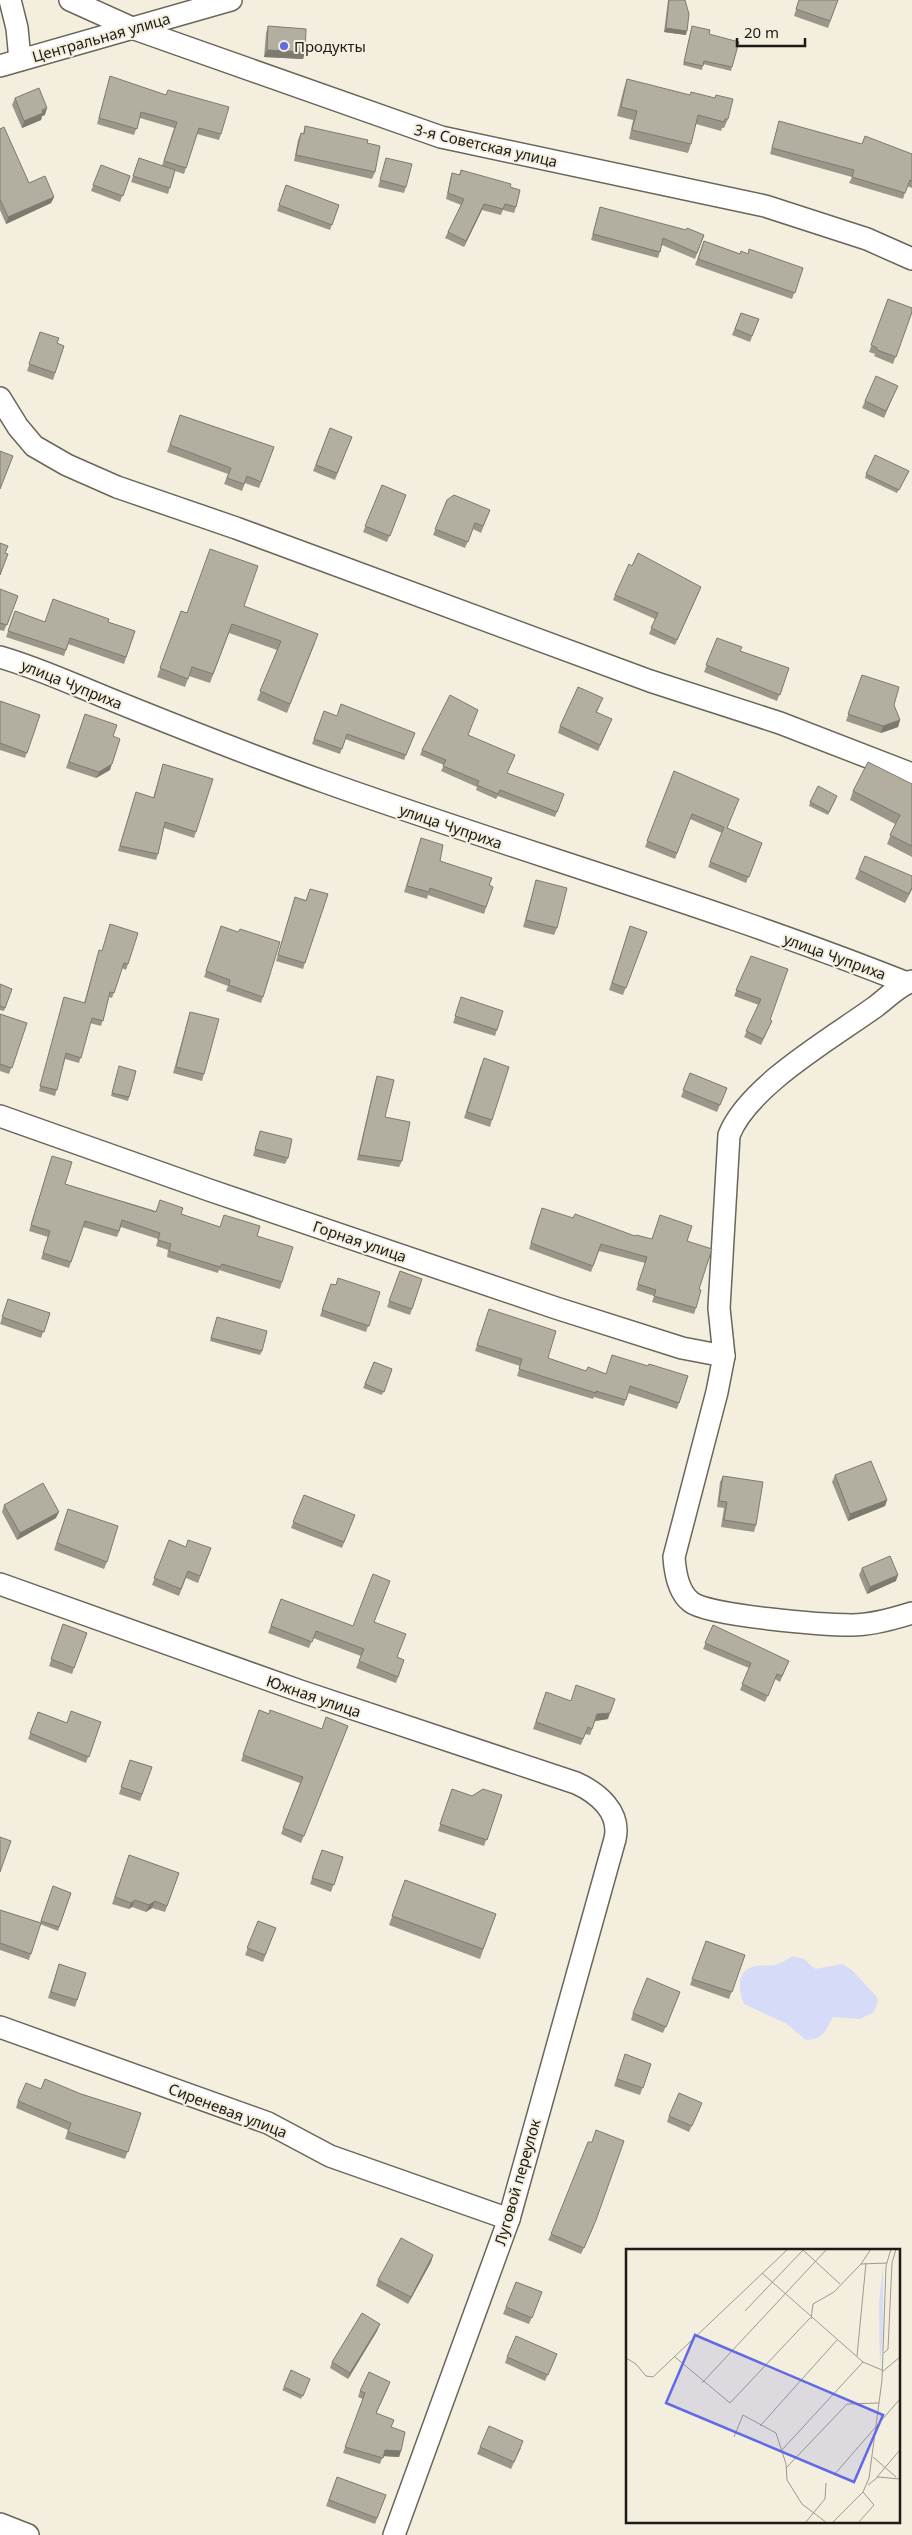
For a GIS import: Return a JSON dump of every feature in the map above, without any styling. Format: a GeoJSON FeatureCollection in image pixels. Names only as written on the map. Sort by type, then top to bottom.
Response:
{"type":"FeatureCollection","features":[{"type":"Feature","properties":{"kind":"street"},"geometry":{"type":"LineString","coordinates":[[10,0],[17,28],[20,60]]}},
{"type":"Feature","properties":{"kind":"street","name":"3-я Советская улица"},"geometry":{"type":"LineString","coordinates":[[70,0],[132,28],[441,137],[765,206],[867,239],[912,259]]}},
{"type":"Feature","properties":{"kind":"street","name":"Центральная улица"},"geometry":{"type":"LineString","coordinates":[[0,66],[230,0]]}},
{"type":"Feature","properties":{"kind":"street"},"geometry":{"type":"LineString","coordinates":[[0,398],[18,427],[34,446],[67,465],[117,487],[236,528],[650,681],[780,723],[912,774]]}},
{"type":"Feature","properties":{"kind":"street","name":"улица Чуприха"},"geometry":{"type":"LineString","coordinates":[[0,657],[75,684],[207,738],[325,782],[498,842],[663,894],[910,982]]}},
{"type":"Feature","properties":{"kind":"street"},"geometry":{"type":"LineString","coordinates":[[910,982],[791,1067],[755,1099],[734,1122],[729,1135],[719,1308],[724,1356],[717,1392],[674,1557],[676,1574],[684,1594],[690,1601],[706,1609],[801,1621],[853,1625],[912,1613]]}},
{"type":"Feature","properties":{"kind":"street","name":"Горная улица"},"geometry":{"type":"LineString","coordinates":[[0,1116],[209,1190],[556,1308],[682,1348],[724,1356]]}},
{"type":"Feature","properties":{"kind":"street","name":"Южная улица"},"geometry":{"type":"LineString","coordinates":[[0,1584],[281,1685],[576,1783],[598,1796],[616,1822]]}},
{"type":"Feature","properties":{"kind":"street","name":"Луговой переулок"},"geometry":{"type":"LineString","coordinates":[[394,2535],[509,2219],[615,1839],[616,1822]]}},
{"type":"Feature","properties":{"kind":"street","name":"Сиреневая улица"},"geometry":{"type":"LineString","coordinates":[[0,2026],[268,2123],[330,2156],[509,2219]]}},
{"type":"Feature","properties":{"kind":"street"},"geometry":{"type":"LineString","coordinates":[[0,2524],[28,2535]]}},
{"type":"Feature","properties":{"kind":"shaded area"},"geometry":{"type":"Polygon","coordinates":[[[793,1956],[804,1959],[815,1969],[842,1964],[852,1970],[876,1996],[878,2001],[874,2012],[860,2019],[833,2017],[826,2030],[820,2036],[806,2040],[787,2024],[744,2004],[740,1981],[745,1971],[756,1966],[775,1965],[793,1956]]]}},
{"type":"Feature","properties":{"kind":"building"},"geometry":{"type":"Polygon","coordinates":[[[669,0],[685,0],[689,14],[687,31],[666,28],[669,0]]]}},
{"type":"Feature","properties":{"kind":"building"},"geometry":{"type":"Polygon","coordinates":[[[799,0],[838,0],[830,21],[796,9],[799,0]]]}},
{"type":"Feature","properties":{"kind":"building","name":"Продукты"},"geometry":{"type":"Polygon","coordinates":[[[268,26],[306,29],[305,52],[267,50],[268,26]]]}},
{"type":"Feature","properties":{"kind":"building"},"geometry":{"type":"Polygon","coordinates":[[[692,26],[710,30],[709,34],[739,42],[732,67],[704,61],[703,66],[684,62],[692,26]]]}},
{"type":"Feature","properties":{"kind":"building"},"geometry":{"type":"Polygon","coordinates":[[[110,76],[166,95],[168,90],[229,107],[221,134],[199,128],[186,168],[164,161],[177,122],[141,112],[137,129],[99,118],[110,76]]]}},
{"type":"Feature","properties":{"kind":"building"},"geometry":{"type":"Polygon","coordinates":[[[627,79],[690,95],[691,92],[715,98],[716,95],[733,99],[728,119],[725,119],[724,122],[698,115],[691,144],[632,130],[637,111],[621,107],[627,79]]]}},
{"type":"Feature","properties":{"kind":"building"},"geometry":{"type":"Polygon","coordinates":[[[39,88],[47,108],[42,110],[43,113],[24,121],[15,98],[39,88]]]}},
{"type":"Feature","properties":{"kind":"building"},"geometry":{"type":"Polygon","coordinates":[[[779,121],[862,144],[865,136],[912,154],[912,181],[910,180],[905,193],[852,177],[854,170],[772,148],[779,121]]]}},
{"type":"Feature","properties":{"kind":"building"},"geometry":{"type":"Polygon","coordinates":[[[305,126],[368,140],[367,143],[380,146],[375,172],[296,155],[301,133],[304,134],[305,126]]]}},
{"type":"Feature","properties":{"kind":"building"},"geometry":{"type":"Polygon","coordinates":[[[4,127],[29,183],[45,176],[54,197],[8,217],[0,199],[0,129],[4,127]]]}},
{"type":"Feature","properties":{"kind":"building"},"geometry":{"type":"Polygon","coordinates":[[[139,158],[175,170],[170,188],[133,176],[139,158]]]}},
{"type":"Feature","properties":{"kind":"building"},"geometry":{"type":"Polygon","coordinates":[[[386,158],[412,164],[406,187],[380,180],[386,158]]]}},
{"type":"Feature","properties":{"kind":"building"},"geometry":{"type":"Polygon","coordinates":[[[101,165],[130,176],[123,196],[93,185],[101,165]]]}},
{"type":"Feature","properties":{"kind":"building"},"geometry":{"type":"Polygon","coordinates":[[[461,170],[511,184],[510,187],[520,190],[516,207],[505,204],[503,209],[484,204],[466,241],[448,232],[464,199],[448,193],[452,173],[460,175],[461,170]]]}},
{"type":"Feature","properties":{"kind":"building"},"geometry":{"type":"Polygon","coordinates":[[[286,185],[339,205],[332,225],[279,205],[286,185]]]}},
{"type":"Feature","properties":{"kind":"building"},"geometry":{"type":"Polygon","coordinates":[[[600,207],[686,230],[687,228],[704,235],[697,253],[663,238],[660,252],[593,234],[600,207]]]}},
{"type":"Feature","properties":{"kind":"building"},"geometry":{"type":"Polygon","coordinates":[[[704,241],[740,254],[741,251],[748,254],[749,249],[803,268],[795,293],[698,259],[704,241]]]}},
{"type":"Feature","properties":{"kind":"building"},"geometry":{"type":"Polygon","coordinates":[[[888,299],[912,308],[896,357],[877,350],[877,348],[871,345],[888,299]]]}},
{"type":"Feature","properties":{"kind":"building"},"geometry":{"type":"Polygon","coordinates":[[[741,313],[759,319],[752,336],[735,329],[741,313]]]}},
{"type":"Feature","properties":{"kind":"building"},"geometry":{"type":"Polygon","coordinates":[[[40,332],[59,338],[57,343],[64,346],[55,373],[29,364],[40,332]]]}},
{"type":"Feature","properties":{"kind":"building"},"geometry":{"type":"Polygon","coordinates":[[[876,376],[898,386],[886,411],[865,401],[876,376]]]}},
{"type":"Feature","properties":{"kind":"building"},"geometry":{"type":"Polygon","coordinates":[[[180,415],[274,447],[261,482],[247,476],[244,484],[227,478],[231,468],[170,445],[180,415]]]}},
{"type":"Feature","properties":{"kind":"building"},"geometry":{"type":"Polygon","coordinates":[[[330,428],[352,437],[337,473],[316,465],[330,428]]]}},
{"type":"Feature","properties":{"kind":"building"},"geometry":{"type":"Polygon","coordinates":[[[0,451],[13,456],[0,489],[0,451]]]}},
{"type":"Feature","properties":{"kind":"building"},"geometry":{"type":"Polygon","coordinates":[[[875,455],[909,471],[899,490],[866,474],[875,455]]]}},
{"type":"Feature","properties":{"kind":"building"},"geometry":{"type":"Polygon","coordinates":[[[382,485],[406,495],[390,536],[365,526],[382,485]]]}},
{"type":"Feature","properties":{"kind":"building"},"geometry":{"type":"Polygon","coordinates":[[[454,495],[490,510],[483,526],[475,523],[468,542],[435,529],[447,500],[454,495]]]}},
{"type":"Feature","properties":{"kind":"building"},"geometry":{"type":"Polygon","coordinates":[[[0,543],[8,546],[5,553],[8,554],[0,575],[0,543]]]}},
{"type":"Feature","properties":{"kind":"building"},"geometry":{"type":"Polygon","coordinates":[[[210,549],[258,566],[244,606],[318,634],[290,704],[260,691],[281,641],[232,624],[213,674],[192,667],[188,679],[160,668],[181,611],[187,613],[210,549]]]}},
{"type":"Feature","properties":{"kind":"building"},"geometry":{"type":"Polygon","coordinates":[[[638,553],[701,587],[677,640],[651,628],[658,613],[615,595],[629,564],[632,566],[638,553]]]}},
{"type":"Feature","properties":{"kind":"building"},"geometry":{"type":"Polygon","coordinates":[[[0,589],[18,596],[7,625],[0,623],[0,589]]]}},
{"type":"Feature","properties":{"kind":"building"},"geometry":{"type":"Polygon","coordinates":[[[53,599],[109,619],[108,622],[135,631],[126,657],[70,638],[66,650],[8,631],[15,611],[45,622],[53,599]]]}},
{"type":"Feature","properties":{"kind":"building"},"geometry":{"type":"Polygon","coordinates":[[[717,638],[742,647],[740,651],[789,668],[780,695],[706,665],[717,638]]]}},
{"type":"Feature","properties":{"kind":"building"},"geometry":{"type":"Polygon","coordinates":[[[862,675],[899,687],[894,705],[900,720],[883,726],[848,714],[862,675]]]}},
{"type":"Feature","properties":{"kind":"building"},"geometry":{"type":"Polygon","coordinates":[[[578,687],[603,698],[596,712],[612,719],[600,745],[560,726],[578,687]]]}},
{"type":"Feature","properties":{"kind":"building"},"geometry":{"type":"Polygon","coordinates":[[[450,695],[478,710],[468,735],[515,755],[507,773],[564,794],[557,812],[500,790],[498,794],[477,785],[479,781],[443,766],[446,760],[422,750],[450,695]]]}},
{"type":"Feature","properties":{"kind":"building"},"geometry":{"type":"Polygon","coordinates":[[[0,701],[40,715],[27,753],[0,743],[0,701]]]}},
{"type":"Feature","properties":{"kind":"building"},"geometry":{"type":"Polygon","coordinates":[[[341,704],[415,733],[406,755],[347,734],[342,749],[314,739],[324,711],[337,716],[341,704]]]}},
{"type":"Feature","properties":{"kind":"building"},"geometry":{"type":"Polygon","coordinates":[[[85,714],[117,725],[113,736],[120,739],[112,764],[99,772],[69,762],[85,714]]]}},
{"type":"Feature","properties":{"kind":"building"},"geometry":{"type":"Polygon","coordinates":[[[868,762],[912,784],[912,846],[890,835],[900,815],[853,791],[868,762]]]}},
{"type":"Feature","properties":{"kind":"building"},"geometry":{"type":"Polygon","coordinates":[[[163,764],[213,779],[196,832],[165,822],[158,854],[120,846],[136,792],[154,798],[163,764]]]}},
{"type":"Feature","properties":{"kind":"building"},"geometry":{"type":"Polygon","coordinates":[[[674,771],[739,799],[727,828],[762,843],[749,877],[710,862],[724,827],[692,814],[677,853],[647,841],[674,771]]]}},
{"type":"Feature","properties":{"kind":"building"},"geometry":{"type":"Polygon","coordinates":[[[818,786],[837,796],[829,812],[810,802],[818,786]]]}},
{"type":"Feature","properties":{"kind":"building"},"geometry":{"type":"Polygon","coordinates":[[[421,838],[443,845],[440,861],[492,878],[489,885],[493,887],[486,907],[430,888],[429,892],[407,886],[421,838]]]}},
{"type":"Feature","properties":{"kind":"building"},"geometry":{"type":"Polygon","coordinates":[[[865,856],[912,876],[912,887],[909,894],[859,870],[865,856]]]}},
{"type":"Feature","properties":{"kind":"building"},"geometry":{"type":"Polygon","coordinates":[[[536,880],[567,888],[557,928],[526,920],[536,880]]]}},
{"type":"Feature","properties":{"kind":"building"},"geometry":{"type":"Polygon","coordinates":[[[310,889],[328,894],[305,963],[278,955],[295,897],[306,901],[310,889]]]}},
{"type":"Feature","properties":{"kind":"building"},"geometry":{"type":"Polygon","coordinates":[[[110,924],[138,933],[128,964],[124,963],[114,993],[110,992],[103,1021],[92,1018],[81,1058],[66,1053],[57,1090],[40,1086],[64,997],[85,1003],[99,950],[102,951],[110,924]]]}},
{"type":"Feature","properties":{"kind":"building"},"geometry":{"type":"Polygon","coordinates":[[[221,926],[238,932],[240,929],[280,942],[263,997],[229,985],[230,980],[206,971],[221,926]]]}},
{"type":"Feature","properties":{"kind":"building"},"geometry":{"type":"Polygon","coordinates":[[[630,926],[647,932],[626,988],[612,983],[630,926]]]}},
{"type":"Feature","properties":{"kind":"building"},"geometry":{"type":"Polygon","coordinates":[[[751,956],[788,969],[770,1020],[772,1021],[763,1039],[746,1031],[761,999],[736,990],[751,956]]]}},
{"type":"Feature","properties":{"kind":"building"},"geometry":{"type":"Polygon","coordinates":[[[0,984],[12,989],[5,1008],[0,1006],[0,984]]]}},
{"type":"Feature","properties":{"kind":"building"},"geometry":{"type":"Polygon","coordinates":[[[461,997],[503,1011],[497,1030],[455,1016],[461,997]]]}},
{"type":"Feature","properties":{"kind":"building"},"geometry":{"type":"Polygon","coordinates":[[[190,1012],[219,1019],[204,1074],[176,1067],[190,1012]]]}},
{"type":"Feature","properties":{"kind":"building"},"geometry":{"type":"Polygon","coordinates":[[[0,1014],[27,1023],[12,1068],[0,1064],[0,1014]]]}},
{"type":"Feature","properties":{"kind":"building"},"geometry":{"type":"Polygon","coordinates":[[[484,1058],[509,1067],[492,1120],[467,1112],[484,1058]]]}},
{"type":"Feature","properties":{"kind":"building"},"geometry":{"type":"Polygon","coordinates":[[[119,1066],[136,1071],[129,1097],[112,1093],[119,1066]]]}},
{"type":"Feature","properties":{"kind":"building"},"geometry":{"type":"Polygon","coordinates":[[[690,1073],[727,1088],[720,1105],[683,1090],[690,1073]]]}},
{"type":"Feature","properties":{"kind":"building"},"geometry":{"type":"Polygon","coordinates":[[[377,1076],[394,1080],[385,1117],[410,1122],[402,1161],[359,1155],[377,1076]]]}},
{"type":"Feature","properties":{"kind":"building"},"geometry":{"type":"Polygon","coordinates":[[[260,1131],[292,1139],[288,1158],[255,1149],[260,1131]]]}},
{"type":"Feature","properties":{"kind":"building"},"geometry":{"type":"Polygon","coordinates":[[[52,1156],[72,1162],[65,1184],[156,1212],[160,1200],[183,1208],[181,1214],[220,1227],[224,1215],[260,1226],[257,1236],[293,1247],[282,1282],[222,1264],[220,1267],[169,1251],[171,1244],[158,1240],[160,1233],[122,1220],[119,1231],[85,1221],[71,1262],[43,1253],[50,1231],[31,1225],[52,1156]]]}},
{"type":"Feature","properties":{"kind":"building"},"geometry":{"type":"Polygon","coordinates":[[[542,1208],[573,1218],[575,1214],[635,1236],[652,1239],[660,1215],[692,1226],[687,1241],[712,1249],[699,1289],[701,1290],[696,1308],[654,1296],[656,1290],[638,1284],[647,1257],[601,1244],[593,1266],[531,1243],[542,1208]]]}},
{"type":"Feature","properties":{"kind":"building"},"geometry":{"type":"Polygon","coordinates":[[[400,1271],[422,1279],[412,1309],[389,1301],[400,1271]]]}},
{"type":"Feature","properties":{"kind":"building"},"geometry":{"type":"Polygon","coordinates":[[[338,1278],[380,1292],[369,1326],[322,1310],[331,1284],[336,1285],[338,1278]]]}},
{"type":"Feature","properties":{"kind":"building"},"geometry":{"type":"Polygon","coordinates":[[[8,1299],[50,1313],[44,1332],[2,1317],[8,1299]]]}},
{"type":"Feature","properties":{"kind":"building"},"geometry":{"type":"Polygon","coordinates":[[[489,1309],[556,1331],[548,1358],[586,1371],[588,1367],[606,1374],[612,1355],[688,1376],[679,1403],[630,1386],[626,1400],[596,1391],[596,1393],[519,1369],[522,1359],[477,1345],[489,1309]]]}},
{"type":"Feature","properties":{"kind":"building"},"geometry":{"type":"Polygon","coordinates":[[[217,1317],[267,1331],[262,1351],[211,1338],[217,1317]]]}},
{"type":"Feature","properties":{"kind":"building"},"geometry":{"type":"Polygon","coordinates":[[[374,1362],[392,1369],[384,1392],[365,1384],[374,1362]]]}},
{"type":"Feature","properties":{"kind":"building"},"geometry":{"type":"Polygon","coordinates":[[[871,1461],[887,1500],[850,1514],[835,1475],[871,1461]]]}},
{"type":"Feature","properties":{"kind":"building"},"geometry":{"type":"Polygon","coordinates":[[[723,1476],[763,1482],[756,1525],[724,1520],[727,1502],[719,1501],[723,1476]]]}},
{"type":"Feature","properties":{"kind":"building"},"geometry":{"type":"Polygon","coordinates":[[[43,1483],[59,1512],[20,1533],[4,1505],[43,1483]]]}},
{"type":"Feature","properties":{"kind":"building"},"geometry":{"type":"Polygon","coordinates":[[[304,1495],[355,1515],[344,1542],[293,1522],[304,1495]]]}},
{"type":"Feature","properties":{"kind":"building"},"geometry":{"type":"Polygon","coordinates":[[[68,1509],[118,1526],[107,1562],[57,1543],[68,1509]]]}},
{"type":"Feature","properties":{"kind":"building"},"geometry":{"type":"Polygon","coordinates":[[[169,1540],[186,1547],[188,1540],[211,1548],[200,1576],[188,1571],[181,1589],[154,1578],[169,1540]]]}},
{"type":"Feature","properties":{"kind":"building"},"geometry":{"type":"Polygon","coordinates":[[[890,1556],[898,1575],[870,1587],[862,1568],[890,1556]]]}},
{"type":"Feature","properties":{"kind":"building"},"geometry":{"type":"Polygon","coordinates":[[[373,1574],[390,1581],[374,1622],[406,1634],[397,1657],[404,1660],[398,1677],[359,1661],[364,1649],[316,1631],[312,1642],[271,1626],[281,1599],[353,1626],[373,1574]]]}},
{"type":"Feature","properties":{"kind":"building"},"geometry":{"type":"Polygon","coordinates":[[[63,1624],[87,1633],[74,1668],[51,1659],[63,1624]]]}},
{"type":"Feature","properties":{"kind":"building"},"geometry":{"type":"Polygon","coordinates":[[[713,1625],[789,1661],[782,1676],[777,1674],[768,1696],[742,1684],[751,1663],[705,1643],[713,1625]]]}},
{"type":"Feature","properties":{"kind":"building"},"geometry":{"type":"Polygon","coordinates":[[[576,1685],[615,1699],[610,1713],[597,1714],[592,1729],[588,1727],[583,1739],[536,1722],[546,1692],[571,1701],[576,1685]]]}},
{"type":"Feature","properties":{"kind":"building"},"geometry":{"type":"Polygon","coordinates":[[[259,1710],[269,1714],[270,1710],[322,1729],[326,1717],[348,1726],[304,1836],[283,1828],[303,1777],[243,1755],[259,1710]]]}},
{"type":"Feature","properties":{"kind":"building"},"geometry":{"type":"Polygon","coordinates":[[[71,1711],[101,1722],[89,1757],[30,1733],[38,1712],[67,1723],[71,1711]]]}},
{"type":"Feature","properties":{"kind":"building"},"geometry":{"type":"Polygon","coordinates":[[[130,1760],[152,1767],[142,1794],[121,1787],[130,1760]]]}},
{"type":"Feature","properties":{"kind":"building"},"geometry":{"type":"Polygon","coordinates":[[[452,1789],[472,1796],[483,1789],[502,1795],[487,1840],[440,1824],[452,1789]]]}},
{"type":"Feature","properties":{"kind":"building"},"geometry":{"type":"Polygon","coordinates":[[[0,1837],[11,1841],[0,1872],[0,1837]]]}},
{"type":"Feature","properties":{"kind":"building"},"geometry":{"type":"Polygon","coordinates":[[[322,1850],[343,1857],[334,1885],[312,1878],[322,1850]]]}},
{"type":"Feature","properties":{"kind":"building"},"geometry":{"type":"Polygon","coordinates":[[[129,1855],[179,1873],[167,1906],[155,1901],[149,1905],[135,1900],[131,1903],[115,1897],[129,1855]]]}},
{"type":"Feature","properties":{"kind":"building"},"geometry":{"type":"Polygon","coordinates":[[[405,1880],[496,1914],[483,1949],[392,1916],[405,1880]]]}},
{"type":"Feature","properties":{"kind":"building"},"geometry":{"type":"Polygon","coordinates":[[[53,1886],[71,1893],[59,1927],[41,1921],[53,1886]]]}},
{"type":"Feature","properties":{"kind":"building"},"geometry":{"type":"Polygon","coordinates":[[[0,1910],[41,1923],[31,1954],[0,1943],[0,1910]]]}},
{"type":"Feature","properties":{"kind":"building"},"geometry":{"type":"Polygon","coordinates":[[[258,1921],[276,1928],[265,1955],[247,1948],[258,1921]]]}},
{"type":"Feature","properties":{"kind":"building"},"geometry":{"type":"Polygon","coordinates":[[[706,1941],[745,1955],[732,1992],[692,1979],[706,1941]]]}},
{"type":"Feature","properties":{"kind":"building"},"geometry":{"type":"Polygon","coordinates":[[[59,1964],[86,1973],[77,2000],[51,1992],[59,1964]]]}},
{"type":"Feature","properties":{"kind":"building"},"geometry":{"type":"Polygon","coordinates":[[[647,1978],[680,1992],[666,2027],[633,2013],[647,1978]]]}},
{"type":"Feature","properties":{"kind":"building"},"geometry":{"type":"Polygon","coordinates":[[[625,2054],[651,2064],[643,2088],[617,2079],[625,2054]]]}},
{"type":"Feature","properties":{"kind":"building"},"geometry":{"type":"Polygon","coordinates":[[[45,2079],[81,2094],[141,2113],[128,2152],[68,2132],[71,2123],[18,2101],[26,2083],[41,2089],[45,2079]]]}},
{"type":"Feature","properties":{"kind":"building"},"geometry":{"type":"Polygon","coordinates":[[[679,2093],[702,2103],[692,2126],[669,2116],[679,2093]]]}},
{"type":"Feature","properties":{"kind":"building"},"geometry":{"type":"Polygon","coordinates":[[[596,2130],[624,2141],[584,2248],[551,2234],[588,2142],[592,2142],[596,2130]]]}},
{"type":"Feature","properties":{"kind":"building"},"geometry":{"type":"Polygon","coordinates":[[[401,2238],[433,2255],[411,2297],[378,2280],[401,2238]]]}},
{"type":"Feature","properties":{"kind":"building"},"geometry":{"type":"Polygon","coordinates":[[[516,2282],[542,2292],[532,2318],[506,2307],[516,2282]]]}},
{"type":"Feature","properties":{"kind":"building"},"geometry":{"type":"Polygon","coordinates":[[[362,2313],[380,2324],[350,2373],[332,2362],[362,2313]]]}},
{"type":"Feature","properties":{"kind":"building"},"geometry":{"type":"Polygon","coordinates":[[[516,2336],[557,2354],[548,2375],[507,2357],[516,2336]]]}},
{"type":"Feature","properties":{"kind":"building"},"geometry":{"type":"Polygon","coordinates":[[[291,2370],[310,2379],[303,2396],[284,2387],[291,2370]]]}},
{"type":"Feature","properties":{"kind":"building"},"geometry":{"type":"Polygon","coordinates":[[[369,2372],[390,2382],[376,2413],[394,2420],[391,2427],[405,2432],[401,2451],[385,2450],[383,2458],[345,2447],[365,2393],[360,2391],[369,2372]]]}},
{"type":"Feature","properties":{"kind":"building"},"geometry":{"type":"Polygon","coordinates":[[[489,2426],[523,2441],[514,2462],[480,2447],[489,2426]]]}},
{"type":"Feature","properties":{"kind":"building"},"geometry":{"type":"Polygon","coordinates":[[[337,2477],[386,2495],[377,2518],[329,2500],[337,2477]]]}},
{"type":"Feature","properties":{"kind":"place","name":"Продукты"},"geometry":{"type":"Point","coordinates":[284,46]}}]}
